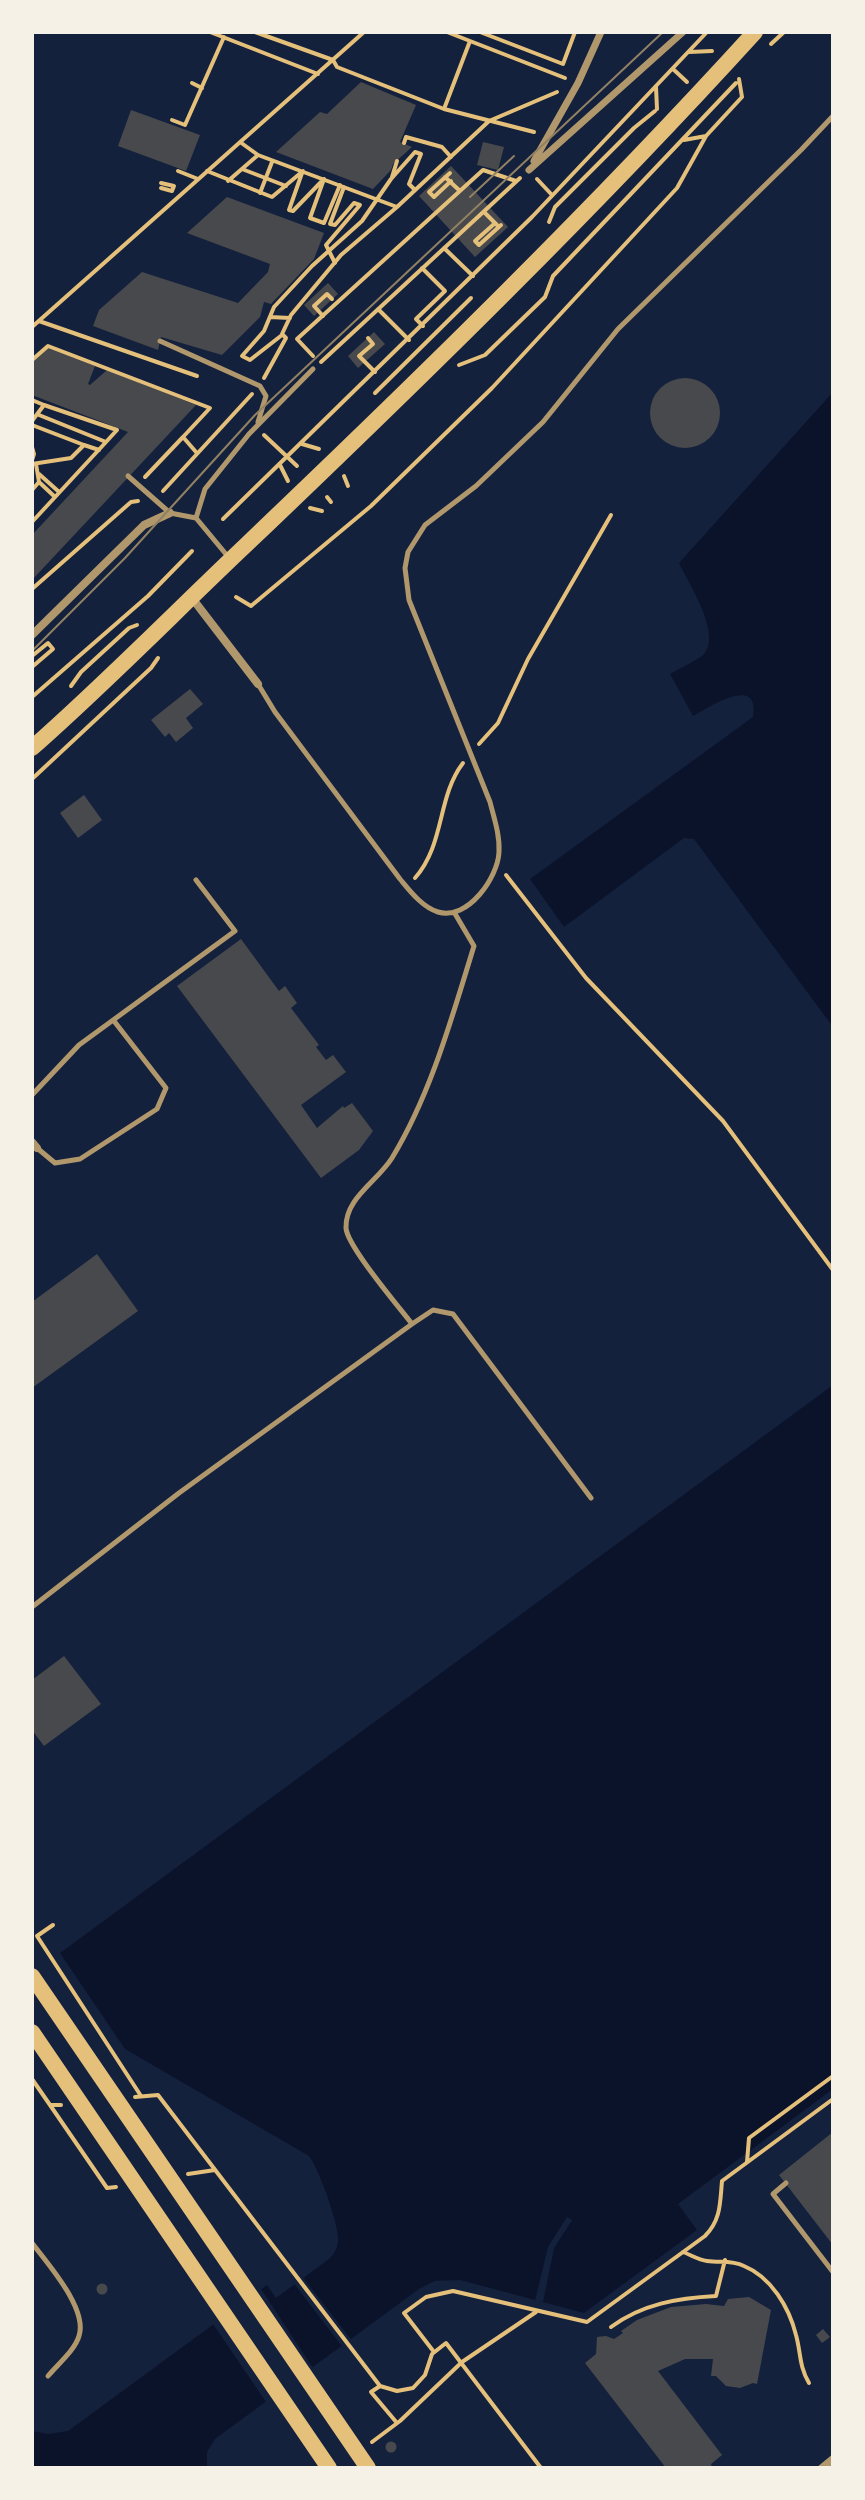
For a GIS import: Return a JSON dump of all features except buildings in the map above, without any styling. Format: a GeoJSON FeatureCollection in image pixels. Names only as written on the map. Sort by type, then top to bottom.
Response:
{"type":"FeatureCollection","features":[{"type":"Feature","properties":{"kind":"main road"},"geometry":{"type":"LineString","coordinates":[[32,748],[351,446],[602,196],[755,32]]}},
{"type":"Feature","properties":{"kind":"main road"},"geometry":{"type":"LineString","coordinates":[[32,1976],[368,2468]]}},
{"type":"Feature","properties":{"kind":"main road"},"geometry":{"type":"LineString","coordinates":[[32,2032],[329,2468]]}},
{"type":"Feature","properties":{"kind":"street"},"geometry":{"type":"LineString","coordinates":[[529,170],[578,83],[601,32]]}},
{"type":"Feature","properties":{"kind":"street"},"geometry":{"type":"LineString","coordinates":[[529,170],[683,32]]}},
{"type":"Feature","properties":{"kind":"street"},"geometry":{"type":"LineString","coordinates":[[32,635],[144,525],[170,513]]}},
{"type":"Feature","properties":{"kind":"street"},"geometry":{"type":"LineString","coordinates":[[191,598],[258,684]]}},
{"type":"Feature","properties":{"kind":"street"},"geometry":{"type":"LineString","coordinates":[[822,2468],[833,2459]]}},
{"type":"Feature","properties":{"kind":"lane"},"geometry":{"type":"LineString","coordinates":[[258,684],[275,712],[406,886],[430,908],[439,912],[454,912],[468,904],[484,888],[498,863],[500,848],[497,828],[470,754],[409,600],[405,568],[415,536],[433,517],[476,486],[543,422],[618,329],[833,116]]}},
{"type":"Feature","properties":{"kind":"lane"},"geometry":{"type":"LineString","coordinates":[[160,341],[260,386],[266,396],[256,427]]}},
{"type":"Feature","properties":{"kind":"lane"},"geometry":{"type":"LineString","coordinates":[[196,518],[205,489],[256,427],[313,369]]}},
{"type":"Feature","properties":{"kind":"lane"},"geometry":{"type":"LineString","coordinates":[[128,476],[170,513],[196,518],[230,560]]}},
{"type":"Feature","properties":{"kind":"lane"},"geometry":{"type":"LineString","coordinates":[[32,1095],[79,1045],[235,931],[196,880]]}},
{"type":"Feature","properties":{"kind":"lane"},"geometry":{"type":"LineString","coordinates":[[412,1324],[359,1255],[346,1232],[348,1212],[365,1187],[391,1160],[425,1092],[452,1020],[474,946],[454,912]]}},
{"type":"Feature","properties":{"kind":"lane"},"geometry":{"type":"LineString","coordinates":[[34,1145],[55,1163],[80,1159],[157,1109],[166,1088],[114,1021]]}},
{"type":"Feature","properties":{"kind":"lane"},"geometry":{"type":"LineString","coordinates":[[32,1607],[179,1493],[433,1310],[453,1314],[591,1498]]}},
{"type":"Feature","properties":{"kind":"lane"},"geometry":{"type":"LineString","coordinates":[[786,2183],[773,2194],[833,2272]]}},
{"type":"Feature","properties":{"kind":"lane"},"geometry":{"type":"LineString","coordinates":[[32,2243],[77,2308],[81,2324],[79,2338],[48,2376]]}},
{"type":"Feature","properties":{"kind":"path"},"geometry":{"type":"LineString","coordinates":[[210,32],[318,74]]}},
{"type":"Feature","properties":{"kind":"path"},"geometry":{"type":"LineString","coordinates":[[255,32],[333,60],[337,67],[444,109],[548,136]]}},
{"type":"Feature","properties":{"kind":"path"},"geometry":{"type":"LineString","coordinates":[[333,60],[364,32]]}},
{"type":"Feature","properties":{"kind":"path"},"geometry":{"type":"LineString","coordinates":[[32,327],[364,32]]}},
{"type":"Feature","properties":{"kind":"path"},"geometry":{"type":"LineString","coordinates":[[447,32],[578,83]]}},
{"type":"Feature","properties":{"kind":"path"},"geometry":{"type":"LineString","coordinates":[[480,32],[563,64],[575,32]]}},
{"type":"Feature","properties":{"kind":"path"},"geometry":{"type":"LineString","coordinates":[[223,519],[473,276],[707,32]]}},
{"type":"Feature","properties":{"kind":"path"},"geometry":{"type":"LineString","coordinates":[[172,120],[185,125],[224,37]]}},
{"type":"Feature","properties":{"kind":"path"},"geometry":{"type":"LineString","coordinates":[[444,109],[470,41]]}},
{"type":"Feature","properties":{"kind":"path"},"geometry":{"type":"LineString","coordinates":[[689,52],[712,51]]}},
{"type":"Feature","properties":{"kind":"path"},"geometry":{"type":"LineString","coordinates":[[673,69],[685,81],[677,89]]}},
{"type":"Feature","properties":{"kind":"path"},"geometry":{"type":"LineString","coordinates":[[236,597],[251,606],[371,506],[492,388],[677,188],[706,136],[742,97],[739,79]]}},
{"type":"Feature","properties":{"kind":"path"},"geometry":{"type":"LineString","coordinates":[[192,83],[202,88]]}},
{"type":"Feature","properties":{"kind":"path"},"geometry":{"type":"LineString","coordinates":[[415,190],[409,184],[421,154],[415,152],[391,179],[362,221],[274,307],[264,331],[242,356],[250,360],[282,334],[290,318],[335,263],[397,207],[489,121],[578,83]]}},
{"type":"Feature","properties":{"kind":"path"},"geometry":{"type":"LineString","coordinates":[[547,225],[555,207],[634,128],[660,107],[656,87]]}},
{"type":"Feature","properties":{"kind":"path"},"geometry":{"type":"LineString","coordinates":[[449,372],[485,355],[545,297],[553,276],[713,107],[724,117]]}},
{"type":"Feature","properties":{"kind":"path"},"geometry":{"type":"LineString","coordinates":[[684,140],[706,136]]}},
{"type":"Feature","properties":{"kind":"path"},"geometry":{"type":"LineString","coordinates":[[404,143],[406,137],[442,147],[451,157]]}},
{"type":"Feature","properties":{"kind":"path"},"geometry":{"type":"LineString","coordinates":[[240,142],[272,161],[397,207]]}},
{"type":"Feature","properties":{"kind":"path"},"geometry":{"type":"LineString","coordinates":[[228,181],[258,155]]}},
{"type":"Feature","properties":{"kind":"path"},"geometry":{"type":"LineString","coordinates":[[260,193],[272,161]]}},
{"type":"Feature","properties":{"kind":"path"},"geometry":{"type":"LineString","coordinates":[[391,179],[397,161]]}},
{"type":"Feature","properties":{"kind":"path"},"geometry":{"type":"LineString","coordinates":[[580,167],[588,175]]}},
{"type":"Feature","properties":{"kind":"path"},"geometry":{"type":"LineString","coordinates":[[242,169],[286,186]]}},
{"type":"Feature","properties":{"kind":"path"},"geometry":{"type":"LineString","coordinates":[[320,363],[297,339],[321,314],[483,170],[516,181]]}},
{"type":"Feature","properties":{"kind":"path"},"geometry":{"type":"LineString","coordinates":[[313,369],[529,170],[552,195]]}},
{"type":"Feature","properties":{"kind":"path"},"geometry":{"type":"LineString","coordinates":[[178,171],[198,179]]}},
{"type":"Feature","properties":{"kind":"path"},"geometry":{"type":"LineString","coordinates":[[207,171],[272,197],[303,171]]}},
{"type":"Feature","properties":{"kind":"path"},"geometry":{"type":"LineString","coordinates":[[303,171],[289,210],[293,211],[324,179]]}},
{"type":"Feature","properties":{"kind":"path"},"geometry":{"type":"LineString","coordinates":[[324,179],[310,218],[324,223],[342,186]]}},
{"type":"Feature","properties":{"kind":"path"},"geometry":{"type":"LineString","coordinates":[[450,180],[460,191]]}},
{"type":"Feature","properties":{"kind":"path"},"geometry":{"type":"LineString","coordinates":[[450,180],[434,197],[429,192],[450,180]]}},
{"type":"Feature","properties":{"kind":"path"},"geometry":{"type":"LineString","coordinates":[[161,186],[172,191],[184,191]]}},
{"type":"Feature","properties":{"kind":"path"},"geometry":{"type":"LineString","coordinates":[[335,263],[326,245],[360,205],[354,203],[335,225],[330,224],[342,186]]}},
{"type":"Feature","properties":{"kind":"path"},"geometry":{"type":"LineString","coordinates":[[484,212],[495,225]]}},
{"type":"Feature","properties":{"kind":"path"},"geometry":{"type":"LineString","coordinates":[[495,225],[479,245],[475,241],[495,225]]}},
{"type":"Feature","properties":{"kind":"path"},"geometry":{"type":"LineString","coordinates":[[444,248],[473,276]]}},
{"type":"Feature","properties":{"kind":"path"},"geometry":{"type":"LineString","coordinates":[[422,268],[445,291],[416,319],[423,326]]}},
{"type":"Feature","properties":{"kind":"path"},"geometry":{"type":"LineString","coordinates":[[321,314],[314,306],[327,294],[332,299]]}},
{"type":"Feature","properties":{"kind":"path"},"geometry":{"type":"LineString","coordinates":[[370,398],[476,294]]}},
{"type":"Feature","properties":{"kind":"path"},"geometry":{"type":"LineString","coordinates":[[378,309],[409,340]]}},
{"type":"Feature","properties":{"kind":"path"},"geometry":{"type":"LineString","coordinates":[[270,317],[290,318]]}},
{"type":"Feature","properties":{"kind":"path"},"geometry":{"type":"LineString","coordinates":[[39,321],[197,376]]}},
{"type":"Feature","properties":{"kind":"path"},"geometry":{"type":"LineString","coordinates":[[32,589],[131,502],[155,499],[260,386],[286,338],[282,334]]}},
{"type":"Feature","properties":{"kind":"path"},"geometry":{"type":"LineString","coordinates":[[368,338],[373,344],[359,356],[375,372]]}},
{"type":"Feature","properties":{"kind":"path"},"geometry":{"type":"LineString","coordinates":[[32,360],[48,346],[210,408],[138,484]]}},
{"type":"Feature","properties":{"kind":"path"},"geometry":{"type":"LineString","coordinates":[[32,400],[117,430],[32,522]]}},
{"type":"Feature","properties":{"kind":"path"},"geometry":{"type":"LineString","coordinates":[[44,405],[32,423],[99,450]]}},
{"type":"Feature","properties":{"kind":"path"},"geometry":{"type":"LineString","coordinates":[[39,415],[106,442]]}},
{"type":"Feature","properties":{"kind":"path"},"geometry":{"type":"LineString","coordinates":[[256,427],[297,466]]}},
{"type":"Feature","properties":{"kind":"path"},"geometry":{"type":"LineString","coordinates":[[183,437],[197,452]]}},
{"type":"Feature","properties":{"kind":"path"},"geometry":{"type":"LineString","coordinates":[[313,455],[329,439]]}},
{"type":"Feature","properties":{"kind":"path"},"geometry":{"type":"LineString","coordinates":[[302,444],[316,449]]}},
{"type":"Feature","properties":{"kind":"path"},"geometry":{"type":"LineString","coordinates":[[33,463],[71,458],[84,445]]}},
{"type":"Feature","properties":{"kind":"path"},"geometry":{"type":"LineString","coordinates":[[32,447],[39,482],[55,497]]}},
{"type":"Feature","properties":{"kind":"path"},"geometry":{"type":"LineString","coordinates":[[280,465],[286,477]]}},
{"type":"Feature","properties":{"kind":"path"},"geometry":{"type":"LineString","coordinates":[[37,473],[58,491]]}},
{"type":"Feature","properties":{"kind":"path"},"geometry":{"type":"LineString","coordinates":[[32,490],[39,482]]}},
{"type":"Feature","properties":{"kind":"path"},"geometry":{"type":"LineString","coordinates":[[406,886],[426,864],[440,830],[452,778],[498,723],[528,659],[611,515]]}},
{"type":"Feature","properties":{"kind":"path"},"geometry":{"type":"LineString","coordinates":[[32,697],[114,626],[192,551]]}},
{"type":"Feature","properties":{"kind":"path"},"geometry":{"type":"LineString","coordinates":[[114,626],[121,633]]}},
{"type":"Feature","properties":{"kind":"path"},"geometry":{"type":"LineString","coordinates":[[32,656],[48,643],[53,649],[32,667]]}},
{"type":"Feature","properties":{"kind":"path"},"geometry":{"type":"LineString","coordinates":[[498,863],[586,978],[723,1121],[833,1270]]}},
{"type":"Feature","properties":{"kind":"path"},"geometry":{"type":"LineString","coordinates":[[53,1925],[37,1936],[141,2096]]}},
{"type":"Feature","properties":{"kind":"path"},"geometry":{"type":"LineString","coordinates":[[747,2162],[749,2138],[833,2076]]}},
{"type":"Feature","properties":{"kind":"path"},"geometry":{"type":"LineString","coordinates":[[32,2079],[107,2188],[119,2186]]}},
{"type":"Feature","properties":{"kind":"path"},"geometry":{"type":"LineString","coordinates":[[133,2097],[158,2095],[380,2386],[397,2391],[413,2388],[425,2375],[434,2352],[446,2343],[541,2468]]}},
{"type":"Feature","properties":{"kind":"path"},"geometry":{"type":"LineString","coordinates":[[434,2352],[404,2313],[426,2297],[453,2291],[587,2322],[713,2228],[719,2215],[722,2181],[833,2099]]}},
{"type":"Feature","properties":{"kind":"path"},"geometry":{"type":"LineString","coordinates":[[50,2105],[63,2105]]}},
{"type":"Feature","properties":{"kind":"path"},"geometry":{"type":"LineString","coordinates":[[186,2174],[215,2170]]}},
{"type":"Feature","properties":{"kind":"path"},"geometry":{"type":"LineString","coordinates":[[683,2252],[706,2261],[725,2260],[755,2270],[773,2287],[786,2307],[796,2335],[800,2369],[809,2383]]}},
{"type":"Feature","properties":{"kind":"path"},"geometry":{"type":"LineString","coordinates":[[611,2327],[624,2317],[666,2301],[716,2296],[725,2260]]}},
{"type":"Feature","properties":{"kind":"path"},"geometry":{"type":"LineString","coordinates":[[380,2386],[371,2392],[399,2422],[462,2362],[536,2312]]}},
{"type":"Feature","properties":{"kind":"water"},"geometry":{"type":"Polygon","coordinates":[[[833,392],[833,1027],[694,839],[684,838],[564,927],[530,879],[753,717],[753,704],[749,697],[741,695],[720,701],[693,716],[670,674],[703,655],[709,636],[702,610],[679,563],[833,392]]]}},
{"type":"Feature","properties":{"kind":"water"},"geometry":{"type":"Polygon","coordinates":[[[833,1385],[833,2089],[678,2204],[697,2230],[584,2313],[460,2280],[435,2281],[419,2289],[215,2439],[207,2452],[207,2468],[32,2468],[32,2431],[48,2434],[68,2431],[267,2285],[276,2298],[329,2259],[338,2242],[328,2198],[309,2156],[125,2049],[60,1953],[833,1385]]]}},
{"type":"Feature","properties":{"kind":"pier"},"geometry":{"type":"Polygon","coordinates":[[[567,2217],[572,2220],[554,2248],[543,2302],[535,2301],[548,2247],[567,2217]]]}},
{"type":"Feature","properties":{"kind":"pier"},"geometry":{"type":"Polygon","coordinates":[[[301,2275],[353,2342],[344,2349],[292,2281],[301,2275]]]}},
{"type":"Feature","properties":{"kind":"pier"},"geometry":{"type":"Polygon","coordinates":[[[259,2286],[315,2371],[268,2405],[211,2321],[259,2286]]]}},
{"type":"Feature","properties":{"kind":"tram line"},"geometry":{"type":"LineString","coordinates":[[32,651],[125,558],[255,415],[663,32]]}},
{"type":"Feature","properties":{"kind":"tram line"},"geometry":{"type":"LineString","coordinates":[[470,197],[514,156]]}}]}
